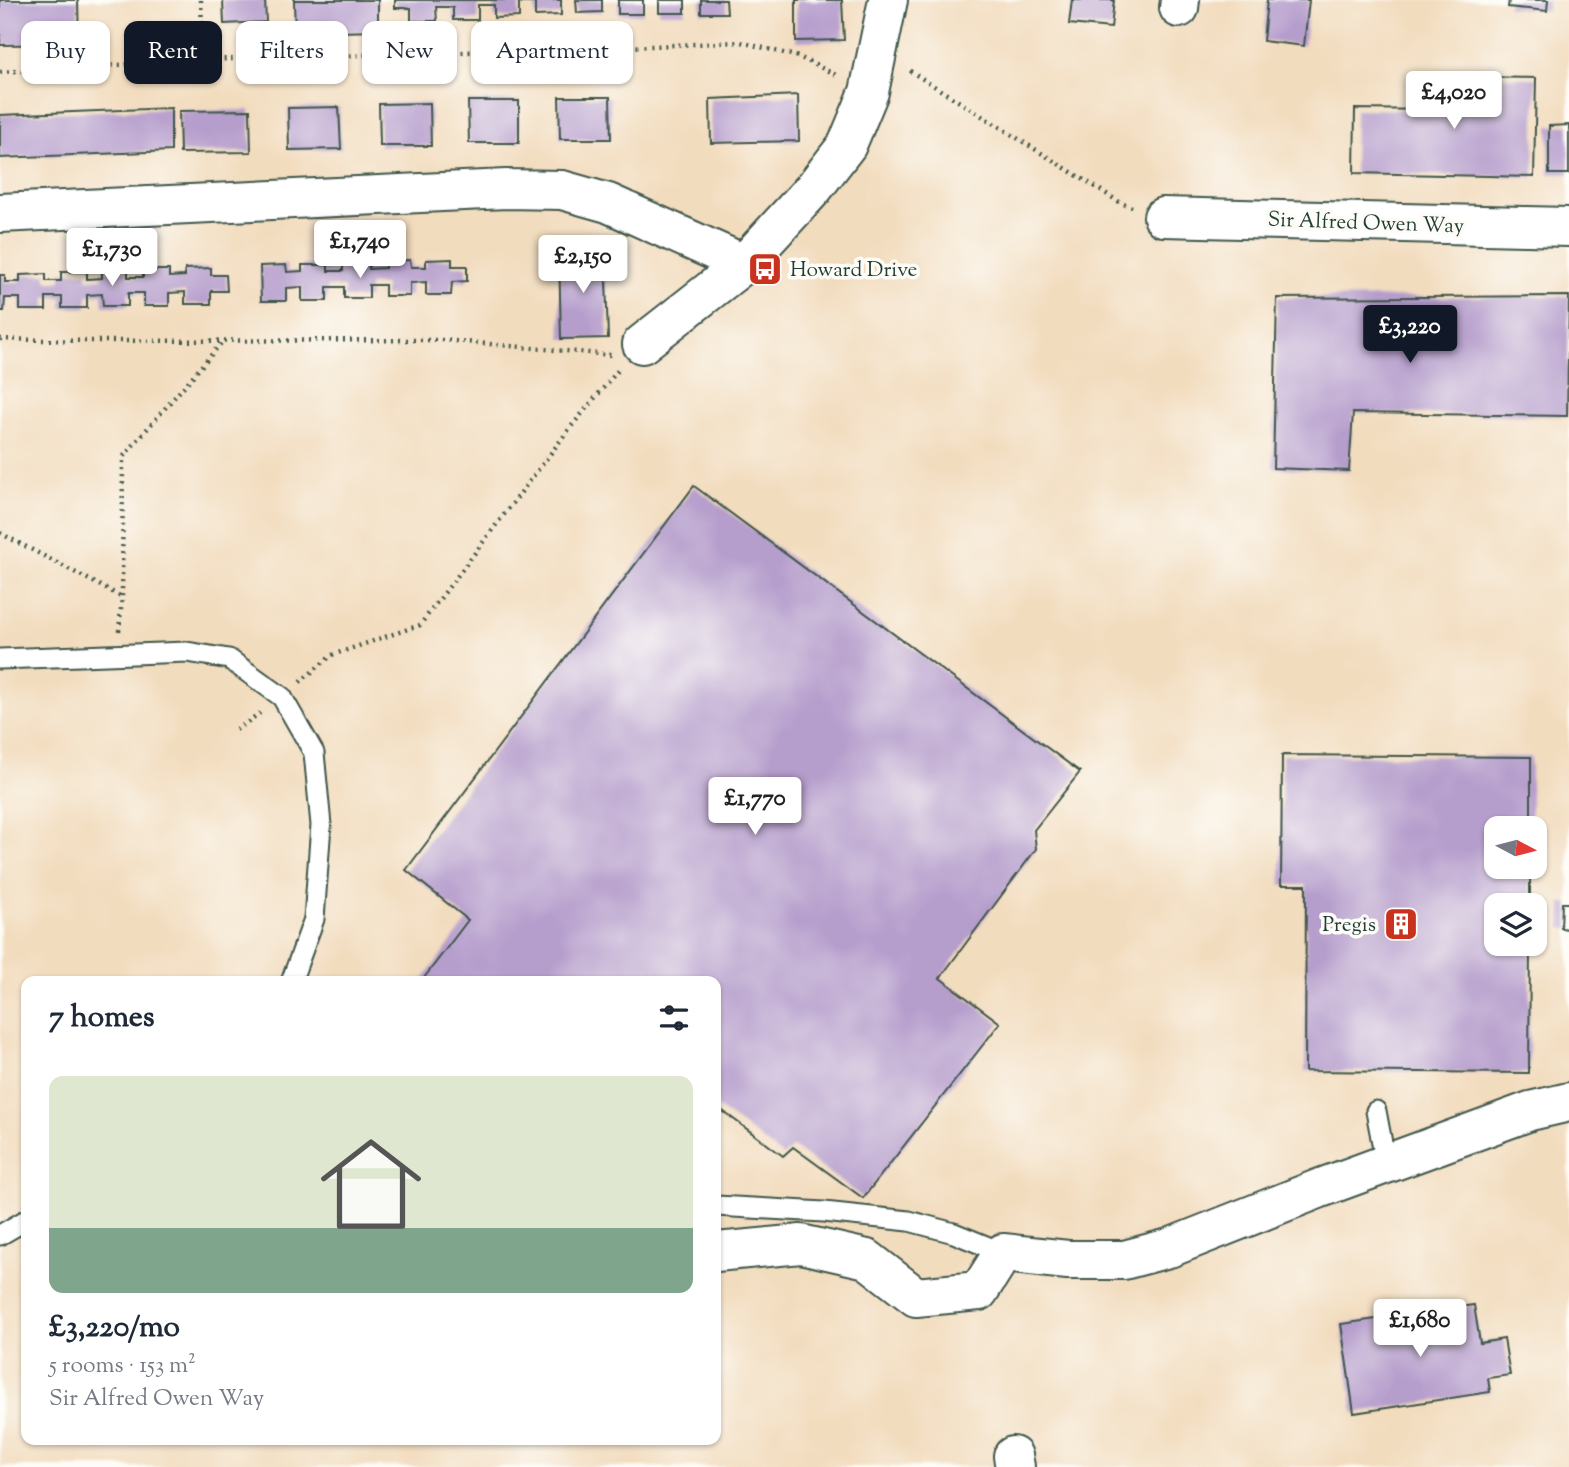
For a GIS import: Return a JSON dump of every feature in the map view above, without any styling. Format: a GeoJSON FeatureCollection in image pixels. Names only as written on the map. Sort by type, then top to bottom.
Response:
{"type":"FeatureCollection","features":[{"type":"Feature","properties":{"kind":"street"},"geometry":{"type":"LineString","coordinates":[[636,350],[744,264],[813,189],[847,145],[869,92],[888,0]]}},
{"type":"Feature","properties":{"kind":"street"},"geometry":{"type":"LineString","coordinates":[[0,213],[492,190],[562,190],[608,204],[744,264]]}},
{"type":"Feature","properties":{"kind":"street","name":"Sir Alfred Owen Way"},"geometry":{"type":"LineString","coordinates":[[1163,217],[1569,227]]}},
{"type":"Feature","properties":{"kind":"street"},"geometry":{"type":"LineString","coordinates":[[721,1252],[801,1244],[867,1259],[916,1297],[977,1298],[1003,1253],[1068,1261],[1124,1260],[1169,1248],[1318,1189],[1530,1111],[1569,1102]]}},
{"type":"Feature","properties":{"kind":"lane"},"geometry":{"type":"LineString","coordinates":[[0,659],[187,652],[229,659],[282,697],[314,753],[321,825],[314,919],[293,976]]}},
{"type":"Feature","properties":{"kind":"lane"},"geometry":{"type":"LineString","coordinates":[[1376,1111],[1386,1164]]}},
{"type":"Feature","properties":{"kind":"lane"},"geometry":{"type":"LineString","coordinates":[[721,1206],[824,1212],[909,1221],[954,1233],[1003,1253]]}},
{"type":"Feature","properties":{"kind":"lane"},"geometry":{"type":"LineString","coordinates":[[0,1235],[21,1223]]}},
{"type":"Feature","properties":{"kind":"path"},"geometry":{"type":"LineString","coordinates":[[201,0],[202,21]]}},
{"type":"Feature","properties":{"kind":"path"},"geometry":{"type":"LineString","coordinates":[[222,59],[741,42],[799,57],[869,92]]}},
{"type":"Feature","properties":{"kind":"path"},"geometry":{"type":"LineString","coordinates":[[878,52],[1121,203],[1163,217]]}},
{"type":"Feature","properties":{"kind":"path"},"geometry":{"type":"LineString","coordinates":[[0,72],[124,65]]}},
{"type":"Feature","properties":{"kind":"path"},"geometry":{"type":"LineString","coordinates":[[0,340],[444,340],[636,350]]}},
{"type":"Feature","properties":{"kind":"path"},"geometry":{"type":"LineString","coordinates":[[117,654],[122,597],[122,457],[223,340]]}},
{"type":"Feature","properties":{"kind":"path"},"geometry":{"type":"LineString","coordinates":[[236,730],[282,697],[332,655],[420,625],[570,428],[636,350]]}},
{"type":"Feature","properties":{"kind":"path"},"geometry":{"type":"LineString","coordinates":[[0,533],[122,597]]}},
{"type":"Feature","properties":{"kind":"building"},"geometry":{"type":"Polygon","coordinates":[[[0,0],[78,0],[78,21],[21,21],[21,45],[0,45],[0,0]]]}},
{"type":"Feature","properties":{"kind":"building"},"geometry":{"type":"Polygon","coordinates":[[[223,0],[265,0],[266,21],[236,21],[236,23],[224,24],[223,0]]]}},
{"type":"Feature","properties":{"kind":"building"},"geometry":{"type":"Polygon","coordinates":[[[294,0],[378,0],[378,21],[362,21],[362,31],[348,32],[348,21],[295,21],[294,0]]]}},
{"type":"Feature","properties":{"kind":"building"},"geometry":{"type":"Polygon","coordinates":[[[395,0],[561,0],[561,15],[535,16],[535,3],[519,3],[519,17],[494,18],[494,5],[478,5],[478,20],[453,20],[453,7],[436,7],[437,21],[411,21],[411,8],[395,8],[395,0]]]}},
{"type":"Feature","properties":{"kind":"building"},"geometry":{"type":"Polygon","coordinates":[[[576,0],[602,0],[602,12],[577,13],[576,0]]]}},
{"type":"Feature","properties":{"kind":"building"},"geometry":{"type":"Polygon","coordinates":[[[618,0],[643,0],[643,14],[618,14],[618,0]]]}},
{"type":"Feature","properties":{"kind":"building"},"geometry":{"type":"Polygon","coordinates":[[[659,0],[685,0],[685,13],[659,13],[659,0]]]}},
{"type":"Feature","properties":{"kind":"building"},"geometry":{"type":"Polygon","coordinates":[[[701,0],[726,0],[727,13],[701,13],[701,0]]]}},
{"type":"Feature","properties":{"kind":"building"},"geometry":{"type":"Polygon","coordinates":[[[796,0],[842,0],[844,40],[796,41],[796,0]]]}},
{"type":"Feature","properties":{"kind":"building"},"geometry":{"type":"Polygon","coordinates":[[[1072,0],[1114,0],[1111,28],[1069,24],[1072,0]]]}},
{"type":"Feature","properties":{"kind":"building"},"geometry":{"type":"Polygon","coordinates":[[[1267,0],[1309,0],[1304,46],[1263,41],[1267,0]]]}},
{"type":"Feature","properties":{"kind":"building"},"geometry":{"type":"Polygon","coordinates":[[[1509,0],[1548,0],[1547,11],[1508,7],[1509,0]]]}},
{"type":"Feature","properties":{"kind":"building"},"geometry":{"type":"Polygon","coordinates":[[[1434,76],[1536,78],[1534,177],[1354,173],[1355,109],[1433,110],[1434,76]]]}},
{"type":"Feature","properties":{"kind":"building"},"geometry":{"type":"Polygon","coordinates":[[[798,95],[799,141],[711,143],[710,99],[798,95]]]}},
{"type":"Feature","properties":{"kind":"building"},"geometry":{"type":"Polygon","coordinates":[[[559,97],[610,97],[611,139],[560,139],[559,97]]]}},
{"type":"Feature","properties":{"kind":"building"},"geometry":{"type":"Polygon","coordinates":[[[468,101],[519,101],[519,143],[469,143],[468,101]]]}},
{"type":"Feature","properties":{"kind":"building"},"geometry":{"type":"Polygon","coordinates":[[[430,103],[431,146],[380,146],[379,104],[430,103]]]}},
{"type":"Feature","properties":{"kind":"building"},"geometry":{"type":"Polygon","coordinates":[[[339,107],[341,149],[289,150],[288,108],[339,107]]]}},
{"type":"Feature","properties":{"kind":"building"},"geometry":{"type":"Polygon","coordinates":[[[171,108],[171,151],[0,158],[0,115],[171,108]]]}},
{"type":"Feature","properties":{"kind":"building"},"geometry":{"type":"Polygon","coordinates":[[[250,110],[251,152],[180,153],[179,111],[250,110]]]}},
{"type":"Feature","properties":{"kind":"building"},"geometry":{"type":"Polygon","coordinates":[[[1569,125],[1569,174],[1549,174],[1549,126],[1569,125]]]}},
{"type":"Feature","properties":{"kind":"building"},"geometry":{"type":"Polygon","coordinates":[[[605,250],[608,338],[561,339],[559,252],[605,250]]]}},
{"type":"Feature","properties":{"kind":"building"},"geometry":{"type":"Polygon","coordinates":[[[452,259],[452,266],[467,266],[467,281],[452,282],[451,295],[426,295],[426,282],[410,283],[410,296],[385,296],[385,285],[369,285],[369,298],[344,298],[344,287],[327,287],[327,301],[302,301],[302,287],[286,288],[286,301],[261,301],[260,266],[286,265],[287,272],[302,271],[302,265],[328,265],[328,271],[343,271],[343,263],[369,262],[369,269],[385,268],[385,261],[410,260],[411,267],[426,267],[426,260],[452,259]]]}},
{"type":"Feature","properties":{"kind":"building"},"geometry":{"type":"Polygon","coordinates":[[[211,268],[211,275],[226,275],[227,291],[211,291],[211,304],[185,304],[185,292],[169,293],[169,306],[144,306],[144,293],[128,293],[128,306],[103,306],[102,294],[87,295],[87,308],[62,308],[62,297],[46,297],[46,310],[20,310],[20,298],[5,298],[4,311],[0,311],[0,275],[5,275],[5,282],[20,282],[20,275],[46,274],[46,281],[61,281],[61,272],[87,272],[87,279],[102,278],[102,271],[128,270],[128,277],[143,277],[143,270],[169,270],[169,277],[185,276],[185,269],[211,268]]]}},
{"type":"Feature","properties":{"kind":"building"},"geometry":{"type":"Polygon","coordinates":[[[1569,296],[1567,416],[1353,413],[1349,471],[1273,468],[1277,298],[1569,296]]]}},
{"type":"Feature","properties":{"kind":"building"},"geometry":{"type":"Polygon","coordinates":[[[694,486],[1080,772],[1034,830],[1036,849],[940,978],[1000,1023],[863,1198],[793,1147],[783,1156],[721,1110],[721,976],[426,976],[468,920],[406,870],[694,486]]]}},
{"type":"Feature","properties":{"kind":"building","name":"Pregis"},"geometry":{"type":"Polygon","coordinates":[[[1282,755],[1531,757],[1531,816],[1484,816],[1484,879],[1530,879],[1530,893],[1484,893],[1484,956],[1530,956],[1529,1073],[1305,1071],[1306,885],[1281,885],[1282,755]]]}},
{"type":"Feature","properties":{"kind":"building"},"geometry":{"type":"Polygon","coordinates":[[[1562,903],[1569,903],[1569,929],[1561,928],[1562,903]]]}},
{"type":"Feature","properties":{"kind":"building"},"geometry":{"type":"Polygon","coordinates":[[[1474,1305],[1480,1343],[1504,1339],[1510,1375],[1488,1378],[1490,1392],[1354,1413],[1341,1324],[1474,1305]]]}},
{"type":"Feature","properties":{"kind":"place","name":"Howard Drive"},"geometry":{"type":"Point","coordinates":[765,269]}},
{"type":"Feature","properties":{"kind":"place","name":"Pregis"},"geometry":{"type":"Point","coordinates":[1401,924]}}]}
